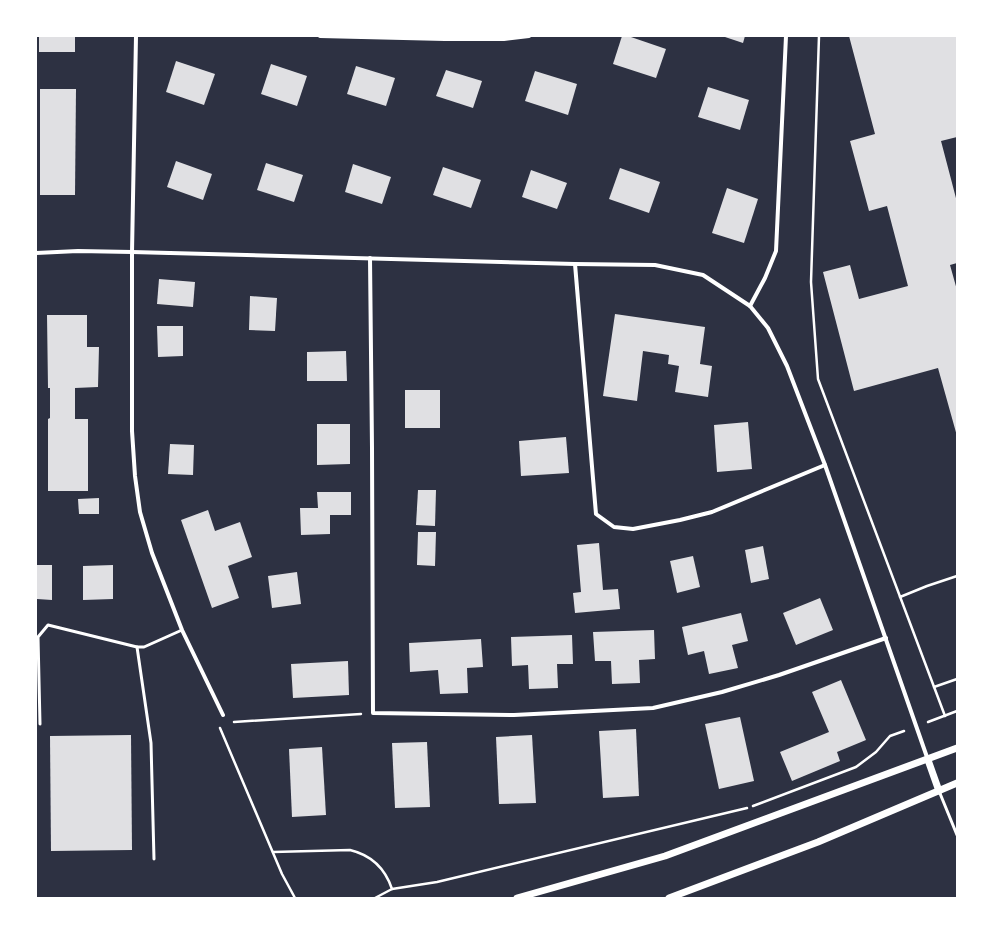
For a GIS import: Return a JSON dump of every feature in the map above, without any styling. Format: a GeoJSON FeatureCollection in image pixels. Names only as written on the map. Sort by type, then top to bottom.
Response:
{"type":"FeatureCollection","features":[{"type":"Feature","properties":{"kind":"street"},"geometry":{"type":"LineString","coordinates":[[136,36],[132,252],[132,431],[138,498],[140,512],[152,553],[182,630],[223,715]]}},
{"type":"Feature","properties":{"kind":"street"},"geometry":{"type":"LineString","coordinates":[[320,36],[445,39],[504,39],[530,36]]}},
{"type":"Feature","properties":{"kind":"street"},"geometry":{"type":"LineString","coordinates":[[750,306],[765,278],[776,251],[786,36]]}},
{"type":"Feature","properties":{"kind":"street"},"geometry":{"type":"LineString","coordinates":[[36,253],[78,251],[132,252],[655,265],[703,275],[750,306],[768,328],[787,366],[825,465],[939,791]]}},
{"type":"Feature","properties":{"kind":"street"},"geometry":{"type":"LineString","coordinates":[[370,258],[373,713],[514,715],[653,708],[722,692],[772,677],[886,638]]}},
{"type":"Feature","properties":{"kind":"street"},"geometry":{"type":"LineString","coordinates":[[575,264],[596,514],[614,527],[633,529],[680,520],[712,512],[825,465]]}},
{"type":"Feature","properties":{"kind":"street"},"geometry":{"type":"LineString","coordinates":[[517,898],[666,856],[957,748]]}},
{"type":"Feature","properties":{"kind":"street"},"geometry":{"type":"LineString","coordinates":[[669,898],[818,842],[957,783]]}},
{"type":"Feature","properties":{"kind":"lane"},"geometry":{"type":"LineString","coordinates":[[40,724],[38,636],[48,625],[137,647],[144,647],[182,630]]}},
{"type":"Feature","properties":{"kind":"lane"},"geometry":{"type":"LineString","coordinates":[[137,647],[150,743],[154,859]]}},
{"type":"Feature","properties":{"kind":"lane"},"geometry":{"type":"LineString","coordinates":[[939,791],[957,835]]}},
{"type":"Feature","properties":{"kind":"path"},"geometry":{"type":"LineString","coordinates":[[819,36],[811,282],[818,379],[945,716],[957,711]]}},
{"type":"Feature","properties":{"kind":"path"},"geometry":{"type":"LineString","coordinates":[[900,597],[957,576]]}},
{"type":"Feature","properties":{"kind":"path"},"geometry":{"type":"LineString","coordinates":[[934,687],[957,679]]}},
{"type":"Feature","properties":{"kind":"path"},"geometry":{"type":"LineString","coordinates":[[233,722],[373,713]]}},
{"type":"Feature","properties":{"kind":"path"},"geometry":{"type":"LineString","coordinates":[[223,715],[218,723],[282,874],[295,898]]}},
{"type":"Feature","properties":{"kind":"path"},"geometry":{"type":"LineString","coordinates":[[375,898],[392,889],[437,882],[744,809],[856,767],[876,752],[890,736]]}},
{"type":"Feature","properties":{"kind":"path"},"geometry":{"type":"LineString","coordinates":[[273,852],[350,850],[359,852],[371,858],[381,868],[389,879],[392,889]]}},
{"type":"Feature","properties":{"kind":"building"},"geometry":{"type":"Polygon","coordinates":[[[39,36],[75,36],[75,52],[39,52],[39,36]]]}},
{"type":"Feature","properties":{"kind":"building"},"geometry":{"type":"Polygon","coordinates":[[[622,36],[628,36],[666,49],[656,78],[613,64],[622,36]]]}},
{"type":"Feature","properties":{"kind":"building"},"geometry":{"type":"Polygon","coordinates":[[[722,36],[745,36],[743,43],[722,36]]]}},
{"type":"Feature","properties":{"kind":"building"},"geometry":{"type":"Polygon","coordinates":[[[849,36],[957,36],[957,137],[941,141],[957,202],[957,263],[950,265],[957,290],[957,436],[938,368],[854,391],[823,272],[850,265],[859,299],[908,286],[887,206],[869,211],[850,141],[875,134],[849,36]]]}},
{"type":"Feature","properties":{"kind":"building"},"geometry":{"type":"Polygon","coordinates":[[[176,61],[215,74],[204,105],[166,92],[176,61]]]}},
{"type":"Feature","properties":{"kind":"building"},"geometry":{"type":"Polygon","coordinates":[[[271,64],[307,76],[297,106],[261,94],[271,64]]]}},
{"type":"Feature","properties":{"kind":"building"},"geometry":{"type":"Polygon","coordinates":[[[356,66],[395,78],[386,106],[347,94],[356,66]]]}},
{"type":"Feature","properties":{"kind":"building"},"geometry":{"type":"Polygon","coordinates":[[[446,70],[482,81],[473,108],[436,96],[446,70]]]}},
{"type":"Feature","properties":{"kind":"building"},"geometry":{"type":"Polygon","coordinates":[[[535,71],[577,84],[568,115],[525,101],[535,71]]]}},
{"type":"Feature","properties":{"kind":"building"},"geometry":{"type":"Polygon","coordinates":[[[708,87],[749,100],[740,130],[698,117],[708,87]]]}},
{"type":"Feature","properties":{"kind":"building"},"geometry":{"type":"Polygon","coordinates":[[[40,89],[76,89],[75,195],[40,195],[40,89]]]}},
{"type":"Feature","properties":{"kind":"building"},"geometry":{"type":"Polygon","coordinates":[[[176,161],[212,174],[203,200],[167,187],[176,161]]]}},
{"type":"Feature","properties":{"kind":"building"},"geometry":{"type":"Polygon","coordinates":[[[266,163],[303,175],[294,202],[257,190],[266,163]]]}},
{"type":"Feature","properties":{"kind":"building"},"geometry":{"type":"Polygon","coordinates":[[[353,164],[391,177],[382,204],[345,192],[353,164]]]}},
{"type":"Feature","properties":{"kind":"building"},"geometry":{"type":"Polygon","coordinates":[[[443,167],[481,180],[471,208],[433,195],[443,167]]]}},
{"type":"Feature","properties":{"kind":"building"},"geometry":{"type":"Polygon","coordinates":[[[620,168],[660,182],[649,213],[609,199],[620,168]]]}},
{"type":"Feature","properties":{"kind":"building"},"geometry":{"type":"Polygon","coordinates":[[[531,170],[567,183],[557,209],[522,197],[531,170]]]}},
{"type":"Feature","properties":{"kind":"building"},"geometry":{"type":"Polygon","coordinates":[[[727,188],[758,199],[744,243],[712,233],[727,188]]]}},
{"type":"Feature","properties":{"kind":"building"},"geometry":{"type":"Polygon","coordinates":[[[159,279],[195,282],[193,307],[157,304],[159,279]]]}},
{"type":"Feature","properties":{"kind":"building"},"geometry":{"type":"Polygon","coordinates":[[[250,296],[277,298],[275,331],[249,330],[250,296]]]}},
{"type":"Feature","properties":{"kind":"building"},"geometry":{"type":"Polygon","coordinates":[[[615,314],[705,327],[700,364],[712,366],[708,397],[675,392],[679,366],[668,364],[669,355],[643,351],[637,401],[603,396],[615,314]]]}},
{"type":"Feature","properties":{"kind":"building"},"geometry":{"type":"Polygon","coordinates":[[[47,315],[87,315],[87,347],[99,347],[98,387],[75,388],[75,419],[88,419],[88,491],[48,491],[48,419],[50,418],[50,388],[48,388],[47,315]]]}},
{"type":"Feature","properties":{"kind":"building"},"geometry":{"type":"Polygon","coordinates":[[[157,326],[183,326],[183,356],[158,357],[157,326]]]}},
{"type":"Feature","properties":{"kind":"building"},"geometry":{"type":"Polygon","coordinates":[[[346,351],[347,381],[307,381],[307,352],[346,351]]]}},
{"type":"Feature","properties":{"kind":"building"},"geometry":{"type":"Polygon","coordinates":[[[405,390],[440,390],[440,428],[405,428],[405,390]]]}},
{"type":"Feature","properties":{"kind":"building"},"geometry":{"type":"Polygon","coordinates":[[[748,422],[752,469],[717,472],[714,425],[748,422]]]}},
{"type":"Feature","properties":{"kind":"building"},"geometry":{"type":"Polygon","coordinates":[[[317,424],[350,424],[350,464],[317,465],[317,424]]]}},
{"type":"Feature","properties":{"kind":"building"},"geometry":{"type":"Polygon","coordinates":[[[566,437],[569,473],[521,476],[519,441],[566,437]]]}},
{"type":"Feature","properties":{"kind":"building"},"geometry":{"type":"Polygon","coordinates":[[[170,444],[194,445],[193,475],[168,474],[170,444]]]}},
{"type":"Feature","properties":{"kind":"building"},"geometry":{"type":"Polygon","coordinates":[[[418,490],[436,490],[435,526],[416,525],[418,490]]]}},
{"type":"Feature","properties":{"kind":"building"},"geometry":{"type":"Polygon","coordinates":[[[317,492],[351,492],[351,515],[330,515],[330,534],[301,535],[300,508],[318,508],[317,492]]]}},
{"type":"Feature","properties":{"kind":"building"},"geometry":{"type":"Polygon","coordinates":[[[99,498],[99,514],[79,514],[78,499],[99,498]]]}},
{"type":"Feature","properties":{"kind":"building"},"geometry":{"type":"Polygon","coordinates":[[[208,510],[215,531],[240,522],[252,557],[228,566],[239,598],[212,608],[181,520],[208,510]]]}},
{"type":"Feature","properties":{"kind":"building"},"geometry":{"type":"Polygon","coordinates":[[[418,532],[436,532],[435,566],[417,565],[418,532]]]}},
{"type":"Feature","properties":{"kind":"building"},"geometry":{"type":"Polygon","coordinates":[[[599,543],[603,590],[618,589],[620,609],[575,613],[573,593],[581,592],[577,545],[599,543]]]}},
{"type":"Feature","properties":{"kind":"building"},"geometry":{"type":"Polygon","coordinates":[[[763,546],[769,579],[751,583],[745,550],[763,546]]]}},
{"type":"Feature","properties":{"kind":"building"},"geometry":{"type":"Polygon","coordinates":[[[693,556],[700,587],[677,593],[670,561],[693,556]]]}},
{"type":"Feature","properties":{"kind":"building"},"geometry":{"type":"Polygon","coordinates":[[[37,565],[52,565],[52,600],[37,599],[37,565]]]}},
{"type":"Feature","properties":{"kind":"building"},"geometry":{"type":"Polygon","coordinates":[[[113,565],[113,599],[83,600],[83,566],[113,565]]]}},
{"type":"Feature","properties":{"kind":"building"},"geometry":{"type":"Polygon","coordinates":[[[297,572],[301,604],[272,608],[268,576],[297,572]]]}},
{"type":"Feature","properties":{"kind":"building"},"geometry":{"type":"Polygon","coordinates":[[[820,598],[833,630],[796,645],[783,613],[820,598]]]}},
{"type":"Feature","properties":{"kind":"building"},"geometry":{"type":"Polygon","coordinates":[[[741,613],[748,641],[732,645],[738,668],[709,674],[704,651],[688,655],[682,627],[741,613]]]}},
{"type":"Feature","properties":{"kind":"building"},"geometry":{"type":"Polygon","coordinates":[[[654,630],[655,659],[639,660],[640,683],[612,684],[611,661],[595,661],[593,632],[654,630]]]}},
{"type":"Feature","properties":{"kind":"building"},"geometry":{"type":"Polygon","coordinates":[[[572,635],[573,664],[557,664],[558,688],[529,689],[528,665],[512,666],[511,637],[572,635]]]}},
{"type":"Feature","properties":{"kind":"building"},"geometry":{"type":"Polygon","coordinates":[[[481,639],[483,667],[467,668],[468,693],[440,694],[438,670],[410,672],[409,643],[481,639]]]}},
{"type":"Feature","properties":{"kind":"building"},"geometry":{"type":"Polygon","coordinates":[[[348,661],[349,695],[293,698],[291,664],[348,661]]]}},
{"type":"Feature","properties":{"kind":"building"},"geometry":{"type":"Polygon","coordinates":[[[841,680],[866,740],[837,752],[840,761],[792,781],[780,752],[829,732],[812,692],[841,680]]]}},
{"type":"Feature","properties":{"kind":"building"},"geometry":{"type":"Polygon","coordinates":[[[740,717],[754,781],[719,789],[705,724],[740,717]]]}},
{"type":"Feature","properties":{"kind":"building"},"geometry":{"type":"Polygon","coordinates":[[[636,729],[639,796],[603,798],[599,731],[636,729]]]}},
{"type":"Feature","properties":{"kind":"building"},"geometry":{"type":"Polygon","coordinates":[[[131,735],[132,850],[51,851],[50,736],[131,735]]]}},
{"type":"Feature","properties":{"kind":"building"},"geometry":{"type":"Polygon","coordinates":[[[532,735],[536,803],[499,804],[496,737],[532,735]]]}},
{"type":"Feature","properties":{"kind":"building"},"geometry":{"type":"Polygon","coordinates":[[[427,742],[430,807],[395,808],[392,743],[427,742]]]}},
{"type":"Feature","properties":{"kind":"building"},"geometry":{"type":"Polygon","coordinates":[[[322,747],[326,815],[292,817],[289,749],[322,747]]]}}]}
